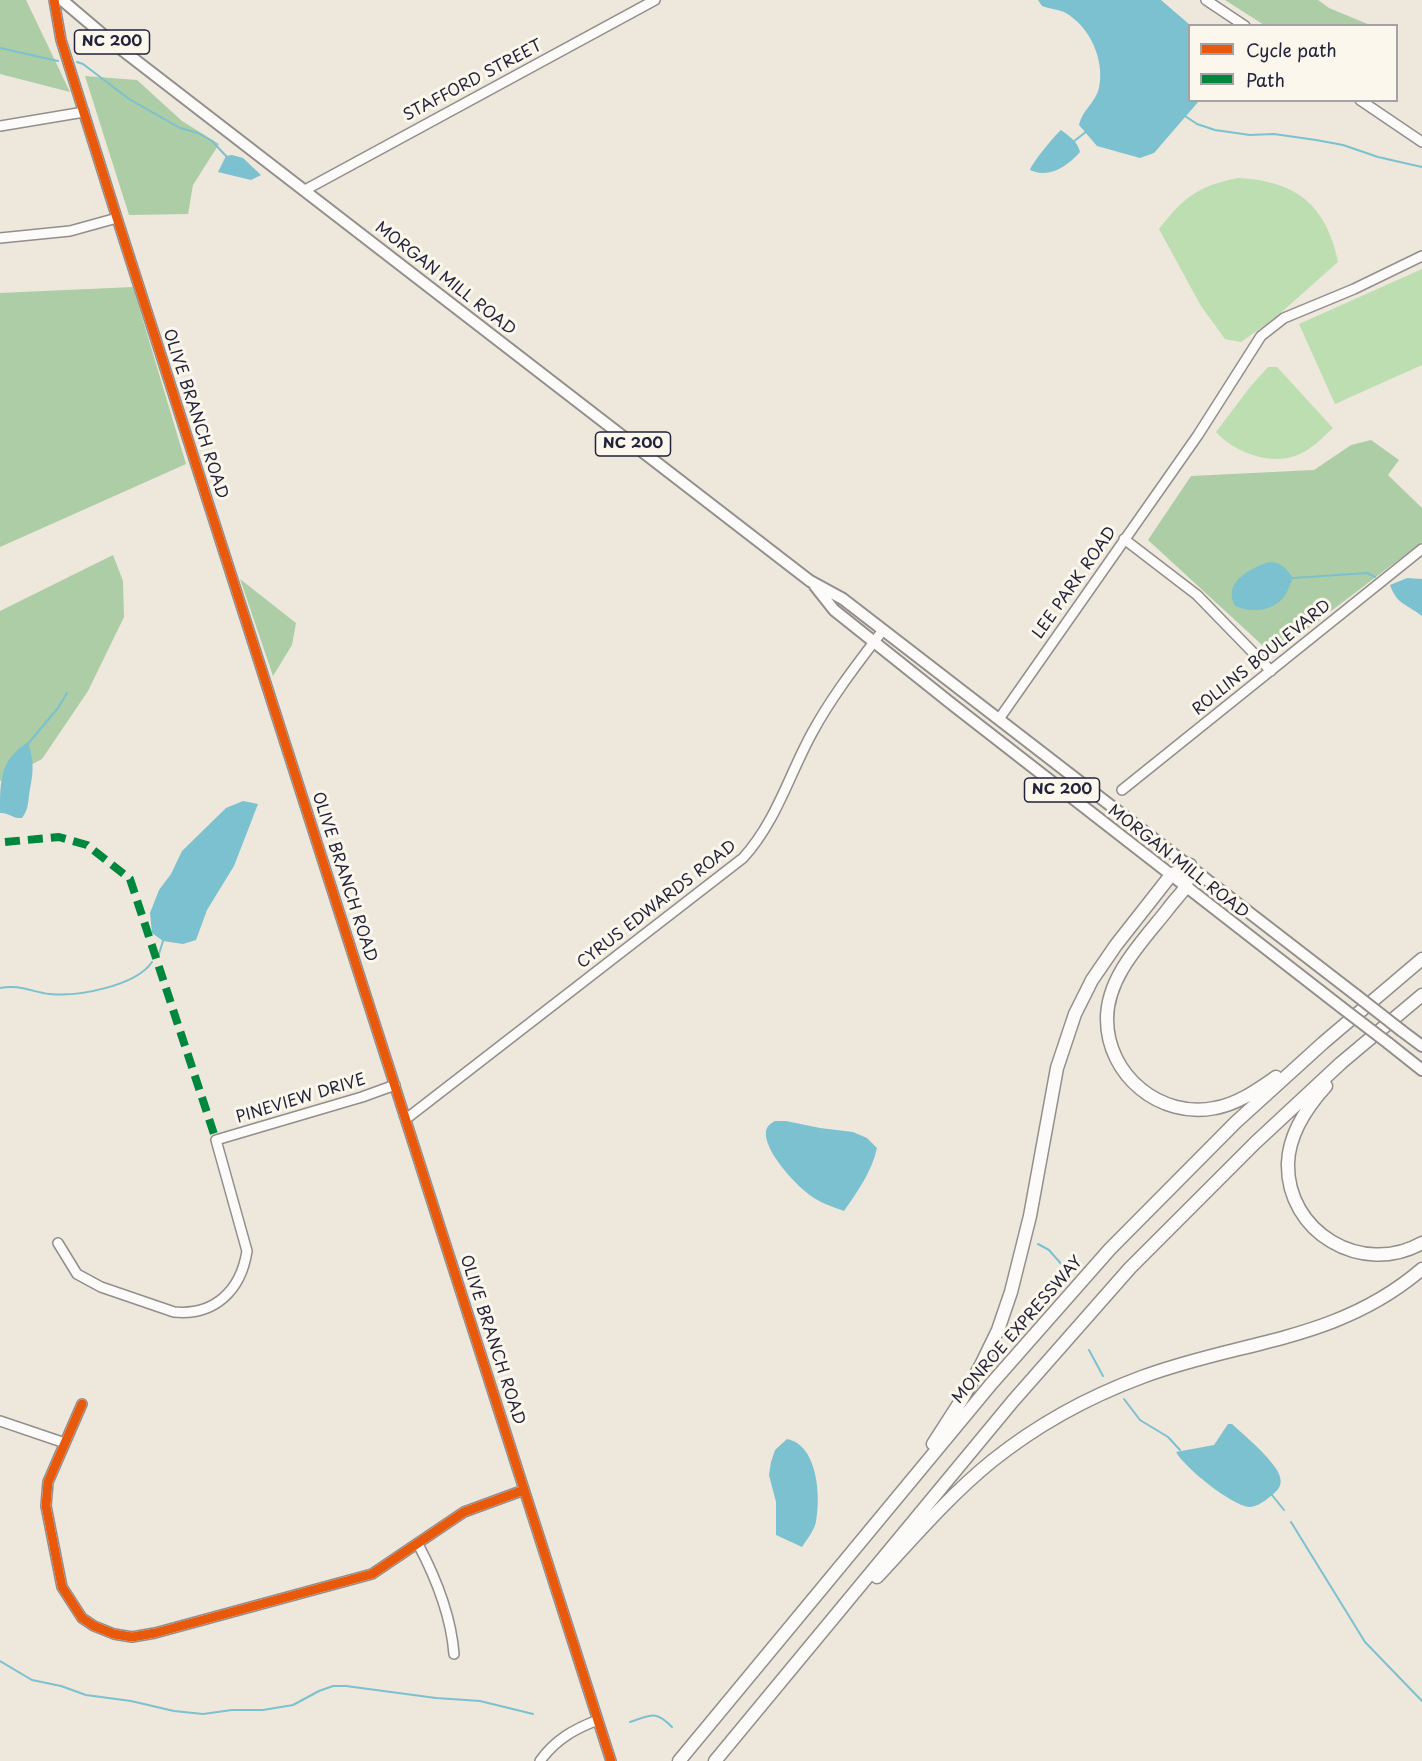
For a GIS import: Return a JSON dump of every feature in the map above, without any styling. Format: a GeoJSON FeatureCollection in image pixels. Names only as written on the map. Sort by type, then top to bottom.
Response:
{"type":"FeatureCollection","features":[{"type":"Feature","properties":{"kind":"highway"},"geometry":{"type":"LineString","coordinates":[[886,1511],[962,1400],[986,1356],[1005,1311],[1027,1235],[1057,1068],[1075,1014],[1104,962],[1171,875],[1190,866]]}},
{"type":"Feature","properties":{"kind":"highway"},"geometry":{"type":"LineString","coordinates":[[1190,866],[1186,886],[1127,962],[1110,998],[1107,1019],[1110,1040],[1117,1061],[1130,1080],[1147,1094],[1166,1104],[1197,1110],[1217,1108],[1236,1102],[1254,1092],[1323,1043]]}},
{"type":"Feature","properties":{"kind":"highway","name":"MONROE EXPRESSWAY"},"geometry":{"type":"LineString","coordinates":[[679,1761],[1023,1347],[1110,1249],[1201,1155],[1323,1043],[1422,959]]}},
{"type":"Feature","properties":{"kind":"highway"},"geometry":{"type":"LineString","coordinates":[[715,1761],[1028,1383],[1130,1268],[1254,1143],[1363,1044],[1422,995]]}},
{"type":"Feature","properties":{"kind":"highway"},"geometry":{"type":"LineString","coordinates":[[1363,1044],[1314,1100],[1298,1126],[1291,1144],[1288,1162],[1292,1191],[1299,1207],[1316,1230],[1331,1242],[1348,1250],[1368,1255],[1388,1255],[1409,1250],[1422,1243]]}},
{"type":"Feature","properties":{"kind":"highway"},"geometry":{"type":"LineString","coordinates":[[792,1668],[948,1501],[992,1461],[1039,1427],[1091,1398],[1144,1376],[1335,1322],[1371,1305],[1422,1269]]}},
{"type":"Feature","properties":{"kind":"main road","name":"MORGAN MILL ROAD"},"geometry":{"type":"LineString","coordinates":[[62,0],[108,39],[810,581],[843,599],[884,630],[1422,1046]]}},
{"type":"Feature","properties":{"kind":"main road","name":"MORGAN MILL ROAD"},"geometry":{"type":"LineString","coordinates":[[810,581],[834,610],[1422,1070]]}},
{"type":"Feature","properties":{"kind":"street","name":"OLIVE BRANCH ROAD"},"geometry":{"type":"LineString","coordinates":[[54,0],[61,40],[117,218],[611,1761]]}},
{"type":"Feature","properties":{"kind":"street","name":"STAFFORD STREET"},"geometry":{"type":"LineString","coordinates":[[305,190],[656,0]]}},
{"type":"Feature","properties":{"kind":"street"},"geometry":{"type":"LineString","coordinates":[[1206,0],[1242,24]]}},
{"type":"Feature","properties":{"kind":"street"},"geometry":{"type":"LineString","coordinates":[[1363,102],[1422,142]]}},
{"type":"Feature","properties":{"kind":"street"},"geometry":{"type":"LineString","coordinates":[[0,126],[84,112]]}},
{"type":"Feature","properties":{"kind":"street"},"geometry":{"type":"LineString","coordinates":[[0,238],[70,231],[117,218]]}},
{"type":"Feature","properties":{"kind":"street","name":"LEE PARK ROAD"},"geometry":{"type":"LineString","coordinates":[[999,719],[1210,417],[1255,344],[1268,329],[1284,318],[1354,289],[1422,256]]}},
{"type":"Feature","properties":{"kind":"street"},"geometry":{"type":"LineString","coordinates":[[1124,539],[1197,595],[1271,671]]}},
{"type":"Feature","properties":{"kind":"street","name":"ROLLINS BOULEVARD"},"geometry":{"type":"LineString","coordinates":[[1122,789],[1422,549]]}},
{"type":"Feature","properties":{"kind":"street","name":"CYRUS EDWARDS ROAD"},"geometry":{"type":"LineString","coordinates":[[406,1119],[743,858],[767,826],[822,714],[884,630]]}},
{"type":"Feature","properties":{"kind":"street","name":"PINEVIEW DRIVE"},"geometry":{"type":"LineString","coordinates":[[58,1243],[76,1274],[112,1292],[174,1312],[186,1314],[203,1311],[226,1296],[239,1279],[247,1251],[216,1140],[395,1085]]}},
{"type":"Feature","properties":{"kind":"street"},"geometry":{"type":"LineString","coordinates":[[82,1404],[48,1482],[46,1506],[62,1587],[82,1618],[114,1634],[132,1637],[155,1633],[353,1581],[372,1574],[464,1512],[524,1490]]}},
{"type":"Feature","properties":{"kind":"street"},"geometry":{"type":"LineString","coordinates":[[0,1421],[65,1443]]}},
{"type":"Feature","properties":{"kind":"street"},"geometry":{"type":"LineString","coordinates":[[418,1544],[431,1568],[442,1599],[452,1632],[454,1654]]}},
{"type":"Feature","properties":{"kind":"street"},"geometry":{"type":"LineString","coordinates":[[540,1761],[566,1735],[598,1720]]}},
{"type":"Feature","properties":{"kind":"green space"},"geometry":{"type":"Polygon","coordinates":[[[0,0],[26,0],[70,92],[0,74],[0,0]]]}},
{"type":"Feature","properties":{"kind":"green space"},"geometry":{"type":"Polygon","coordinates":[[[1225,0],[1318,0],[1329,8],[1368,24],[1262,24],[1225,0]]]}},
{"type":"Feature","properties":{"kind":"green space"},"geometry":{"type":"Polygon","coordinates":[[[85,76],[137,80],[182,121],[219,144],[193,185],[188,214],[129,215],[85,76]]]}},
{"type":"Feature","properties":{"kind":"green space"},"geometry":{"type":"Polygon","coordinates":[[[1238,178],[1276,184],[1305,199],[1325,225],[1333,242],[1338,262],[1276,317],[1241,342],[1225,339],[1201,306],[1159,229],[1193,194],[1212,185],[1238,178]]]}},
{"type":"Feature","properties":{"kind":"green space"},"geometry":{"type":"Polygon","coordinates":[[[1422,269],[1422,365],[1335,404],[1299,324],[1422,269]]]}},
{"type":"Feature","properties":{"kind":"green space"},"geometry":{"type":"Polygon","coordinates":[[[133,287],[186,464],[0,547],[0,293],[133,287]]]}},
{"type":"Feature","properties":{"kind":"green space"},"geometry":{"type":"Polygon","coordinates":[[[1268,367],[1277,367],[1333,428],[1311,448],[1295,456],[1274,459],[1253,455],[1232,445],[1216,432],[1268,367]]]}},
{"type":"Feature","properties":{"kind":"green space"},"geometry":{"type":"Polygon","coordinates":[[[1371,440],[1399,460],[1388,475],[1422,508],[1422,542],[1273,655],[1148,540],[1191,476],[1314,470],[1351,445],[1371,440]]]}},
{"type":"Feature","properties":{"kind":"green space"},"geometry":{"type":"Polygon","coordinates":[[[113,555],[123,581],[124,617],[88,691],[42,759],[0,781],[0,611],[113,555]]]}},
{"type":"Feature","properties":{"kind":"green space"},"geometry":{"type":"Polygon","coordinates":[[[240,579],[296,623],[292,645],[273,676],[240,579]]]}},
{"type":"Feature","properties":{"kind":"water"},"geometry":{"type":"Polygon","coordinates":[[[1038,0],[1161,0],[1189,24],[1188,102],[1198,102],[1154,153],[1140,158],[1097,146],[1079,125],[1099,88],[1100,66],[1097,55],[1088,35],[1073,18],[1064,12],[1042,6],[1038,0]]]}},
{"type":"Feature","properties":{"kind":"water"},"geometry":{"type":"Polygon","coordinates":[[[1061,130],[1075,142],[1080,152],[1058,170],[1044,173],[1030,170],[1053,138],[1061,130]]]}},
{"type":"Feature","properties":{"kind":"water"},"geometry":{"type":"Polygon","coordinates":[[[226,156],[243,158],[261,175],[251,180],[218,172],[226,156]]]}},
{"type":"Feature","properties":{"kind":"water"},"geometry":{"type":"Polygon","coordinates":[[[1269,562],[1283,567],[1293,578],[1283,598],[1264,609],[1249,610],[1235,606],[1232,590],[1235,583],[1247,572],[1269,562]]]}},
{"type":"Feature","properties":{"kind":"water"},"geometry":{"type":"Polygon","coordinates":[[[1407,578],[1422,579],[1422,616],[1399,600],[1390,585],[1407,578]]]}},
{"type":"Feature","properties":{"kind":"water"},"geometry":{"type":"Polygon","coordinates":[[[28,742],[32,757],[32,775],[27,810],[22,818],[19,818],[0,813],[1,781],[12,756],[28,742]]]}},
{"type":"Feature","properties":{"kind":"water"},"geometry":{"type":"Polygon","coordinates":[[[243,801],[258,804],[234,866],[207,910],[196,940],[183,944],[163,941],[152,933],[150,913],[159,890],[171,874],[182,851],[226,808],[243,801]]]}},
{"type":"Feature","properties":{"kind":"water"},"geometry":{"type":"Polygon","coordinates":[[[775,1121],[853,1132],[867,1138],[877,1148],[868,1173],[844,1211],[814,1198],[799,1186],[783,1168],[767,1139],[766,1131],[775,1121]]]}},
{"type":"Feature","properties":{"kind":"water"},"geometry":{"type":"Polygon","coordinates":[[[1228,1424],[1232,1424],[1261,1451],[1280,1476],[1277,1491],[1258,1505],[1249,1507],[1241,1505],[1220,1493],[1189,1467],[1176,1452],[1214,1445],[1228,1424]]]}},
{"type":"Feature","properties":{"kind":"water"},"geometry":{"type":"Polygon","coordinates":[[[787,1439],[797,1443],[805,1451],[811,1461],[817,1486],[816,1522],[802,1547],[776,1535],[776,1502],[769,1475],[775,1450],[787,1439]]]}},
{"type":"Feature","properties":{"kind":"waterway"},"geometry":{"type":"LineString","coordinates":[[0,48],[58,61]]}},
{"type":"Feature","properties":{"kind":"waterway"},"geometry":{"type":"LineString","coordinates":[[77,62],[83,64],[129,99],[180,128],[198,133],[212,141],[226,156]]}},
{"type":"Feature","properties":{"kind":"waterway"},"geometry":{"type":"LineString","coordinates":[[1185,116],[1197,124],[1215,130],[1250,135],[1274,134],[1316,140],[1343,145],[1378,157],[1422,167]]}},
{"type":"Feature","properties":{"kind":"waterway"},"geometry":{"type":"LineString","coordinates":[[1073,142],[1087,131]]}},
{"type":"Feature","properties":{"kind":"waterway"},"geometry":{"type":"LineString","coordinates":[[1293,578],[1367,573],[1375,577]]}},
{"type":"Feature","properties":{"kind":"waterway"},"geometry":{"type":"LineString","coordinates":[[27,745],[58,708],[67,693]]}},
{"type":"Feature","properties":{"kind":"waterway"},"geometry":{"type":"LineString","coordinates":[[158,957],[163,941]]}},
{"type":"Feature","properties":{"kind":"waterway"},"geometry":{"type":"LineString","coordinates":[[0,988],[14,987],[61,994],[90,992],[133,978],[152,962]]}},
{"type":"Feature","properties":{"kind":"waterway"},"geometry":{"type":"LineString","coordinates":[[1038,1244],[1049,1250],[1063,1266]]}},
{"type":"Feature","properties":{"kind":"waterway"},"geometry":{"type":"LineString","coordinates":[[1089,1350],[1103,1376]]}},
{"type":"Feature","properties":{"kind":"waterway"},"geometry":{"type":"LineString","coordinates":[[1124,1399],[1140,1420],[1168,1437],[1180,1450]]}},
{"type":"Feature","properties":{"kind":"waterway"},"geometry":{"type":"LineString","coordinates":[[1272,1495],[1284,1510]]}},
{"type":"Feature","properties":{"kind":"waterway"},"geometry":{"type":"LineString","coordinates":[[1291,1522],[1365,1642],[1422,1701]]}},
{"type":"Feature","properties":{"kind":"waterway"},"geometry":{"type":"LineString","coordinates":[[0,1661],[32,1680],[61,1686],[86,1695],[203,1714],[232,1710],[263,1710],[293,1705],[333,1686],[480,1701],[533,1714]]}},
{"type":"Feature","properties":{"kind":"waterway"},"geometry":{"type":"LineString","coordinates":[[630,1722],[643,1717],[657,1716],[672,1727]]}},
{"type":"Feature","properties":{"kind":"marked path"},"geometry":{"type":"LineString","coordinates":[[5,842],[59,837],[87,845],[130,879],[216,1140]]}},
{"type":"Feature","properties":{"kind":"cycle path"},"geometry":{"type":"LineString","coordinates":[[54,0],[61,40],[117,218],[611,1761]]}},
{"type":"Feature","properties":{"kind":"cycle path"},"geometry":{"type":"LineString","coordinates":[[82,1404],[48,1482],[46,1506],[62,1587],[82,1618],[114,1634],[132,1637],[155,1633],[372,1574],[464,1512],[524,1490]]}}]}
